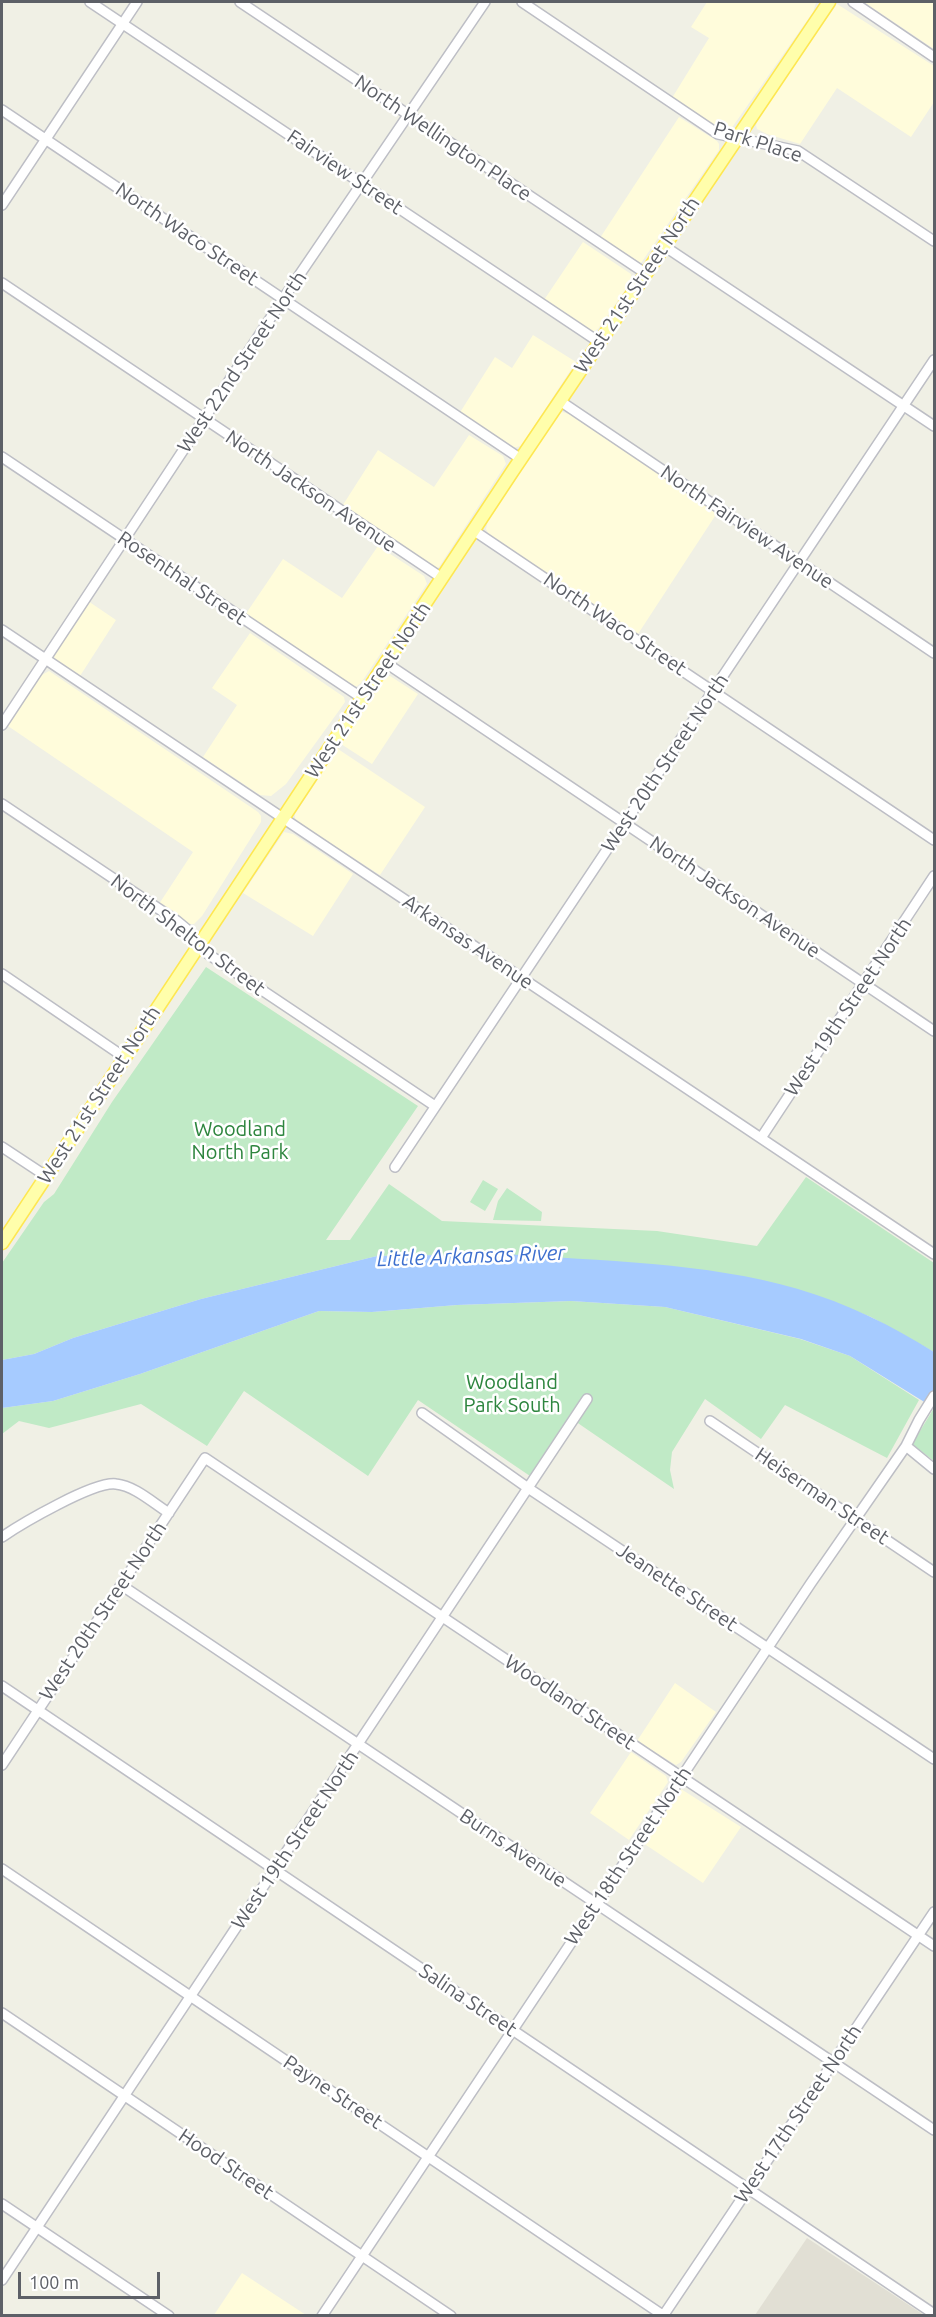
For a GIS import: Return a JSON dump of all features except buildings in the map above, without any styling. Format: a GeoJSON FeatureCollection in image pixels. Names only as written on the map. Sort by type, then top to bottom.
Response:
{"type":"FeatureCollection","features":[{"type":"Feature","properties":{"kind":"main road","name":"West 21st Street North"},"geometry":{"type":"LineString","coordinates":[[2,1244],[473,530],[829,2]]}},
{"type":"Feature","properties":{"kind":"street","name":"Fairview Street"},"geometry":{"type":"LineString","coordinates":[[90,2],[599,342]]}},
{"type":"Feature","properties":{"kind":"street"},"geometry":{"type":"LineString","coordinates":[[2,205],[137,2]]}},
{"type":"Feature","properties":{"kind":"street","name":"North Wellington Place"},"geometry":{"type":"LineString","coordinates":[[240,2],[645,273]]}},
{"type":"Feature","properties":{"kind":"street","name":"West 22nd Street North"},"geometry":{"type":"LineString","coordinates":[[2,725],[361,183],[485,2]]}},
{"type":"Feature","properties":{"kind":"street","name":"Park Place"},"geometry":{"type":"LineString","coordinates":[[522,2],[718,134],[798,151],[934,241]]}},
{"type":"Feature","properties":{"kind":"street"},"geometry":{"type":"LineString","coordinates":[[853,2],[934,57]]}},
{"type":"Feature","properties":{"kind":"street","name":"North Waco Street"},"geometry":{"type":"LineString","coordinates":[[2,110],[521,459]]}},
{"type":"Feature","properties":{"kind":"street"},"geometry":{"type":"LineString","coordinates":[[664,246],[934,426]]}},
{"type":"Feature","properties":{"kind":"street","name":"North Jackson Avenue"},"geometry":{"type":"LineString","coordinates":[[2,283],[442,578]]}},
{"type":"Feature","properties":{"kind":"street","name":"West 20th Street North"},"geometry":{"type":"LineString","coordinates":[[395,1167],[934,360]]}},
{"type":"Feature","properties":{"kind":"street","name":"North Fairview Avenue"},"geometry":{"type":"LineString","coordinates":[[560,401],[934,652]]}},
{"type":"Feature","properties":{"kind":"street","name":"Rosenthal Street"},"geometry":{"type":"LineString","coordinates":[[2,457],[362,698]]}},
{"type":"Feature","properties":{"kind":"street","name":"North Waco Street"},"geometry":{"type":"LineString","coordinates":[[473,530],[934,840]]}},
{"type":"Feature","properties":{"kind":"street","name":"Arkansas Avenue"},"geometry":{"type":"LineString","coordinates":[[2,630],[934,1254]]}},
{"type":"Feature","properties":{"kind":"street","name":"North Jackson Avenue"},"geometry":{"type":"LineString","coordinates":[[386,663],[934,1031]]}},
{"type":"Feature","properties":{"kind":"street","name":"North Shelton Street"},"geometry":{"type":"LineString","coordinates":[[2,804],[177,921],[189,931],[208,954],[435,1107]]}},
{"type":"Feature","properties":{"kind":"street","name":"West 19th Street North"},"geometry":{"type":"LineString","coordinates":[[761,1138],[934,876]]}},
{"type":"Feature","properties":{"kind":"street"},"geometry":{"type":"LineString","coordinates":[[2,974],[124,1057]]}},
{"type":"Feature","properties":{"kind":"street"},"geometry":{"type":"LineString","coordinates":[[2,1147],[46,1176]]}},
{"type":"Feature","properties":{"kind":"street","name":"West 18th Street North"},"geometry":{"type":"LineString","coordinates":[[322,2316],[854,1518],[906,1446],[934,1396]]}},
{"type":"Feature","properties":{"kind":"street","name":"West 19th Street North"},"geometry":{"type":"LineString","coordinates":[[2,2280],[587,1399]]}},
{"type":"Feature","properties":{"kind":"street","name":"Jeanette Street"},"geometry":{"type":"LineString","coordinates":[[422,1413],[528,1488],[934,1759]]}},
{"type":"Feature","properties":{"kind":"street","name":"Heiserman Street"},"geometry":{"type":"LineString","coordinates":[[710,1421],[934,1572]]}},
{"type":"Feature","properties":{"kind":"street"},"geometry":{"type":"LineString","coordinates":[[906,1446],[934,1469]]}},
{"type":"Feature","properties":{"kind":"street","name":"West 20th Street North"},"geometry":{"type":"LineString","coordinates":[[2,1765],[205,1458]]}},
{"type":"Feature","properties":{"kind":"street","name":"Woodland Street"},"geometry":{"type":"LineString","coordinates":[[205,1458],[934,1946]]}},
{"type":"Feature","properties":{"kind":"street"},"geometry":{"type":"LineString","coordinates":[[2,1537],[64,1502],[114,1483],[134,1490],[169,1513]]}},
{"type":"Feature","properties":{"kind":"street","name":"Burns Avenue"},"geometry":{"type":"LineString","coordinates":[[121,1585],[934,2130]]}},
{"type":"Feature","properties":{"kind":"street","name":"Salina Street"},"geometry":{"type":"LineString","coordinates":[[2,1686],[934,2314]]}},
{"type":"Feature","properties":{"kind":"street","name":"Payne Street"},"geometry":{"type":"LineString","coordinates":[[2,1869],[664,2315]]}},
{"type":"Feature","properties":{"kind":"street","name":"West 17th Street North"},"geometry":{"type":"LineString","coordinates":[[664,2315],[934,1912]]}},
{"type":"Feature","properties":{"kind":"street","name":"Hood Street"},"geometry":{"type":"LineString","coordinates":[[2,2013],[451,2316]]}},
{"type":"Feature","properties":{"kind":"street"},"geometry":{"type":"LineString","coordinates":[[2,2204],[169,2316]]}},
{"type":"Feature","properties":{"kind":"shaded area"},"geometry":{"type":"Polygon","coordinates":[[[707,2],[816,3],[813,12],[728,132],[672,98],[709,38],[691,27],[707,2]]]}},
{"type":"Feature","properties":{"kind":"shaded area"},"geometry":{"type":"Polygon","coordinates":[[[864,2],[934,2],[934,49],[864,2]]]}},
{"type":"Feature","properties":{"kind":"shaded area"},"geometry":{"type":"Polygon","coordinates":[[[837,4],[934,66],[934,102],[911,137],[837,88],[800,144],[757,129],[756,125],[760,115],[837,4]]]}},
{"type":"Feature","properties":{"kind":"shaded area"},"geometry":{"type":"Polygon","coordinates":[[[679,117],[717,141],[719,150],[641,263],[600,238],[679,117]]]}},
{"type":"Feature","properties":{"kind":"shaded area"},"geometry":{"type":"Polygon","coordinates":[[[583,242],[631,274],[632,280],[598,329],[594,331],[544,300],[583,242]]]}},
{"type":"Feature","properties":{"kind":"shaded area"},"geometry":{"type":"Polygon","coordinates":[[[533,335],[576,362],[521,446],[512,448],[459,414],[495,357],[512,368],[533,335]]]}},
{"type":"Feature","properties":{"kind":"shaded area"},"geometry":{"type":"Polygon","coordinates":[[[562,412],[569,414],[717,513],[638,634],[489,535],[486,529],[488,521],[556,417],[562,412]]]}},
{"type":"Feature","properties":{"kind":"shaded area"},"geometry":{"type":"Polygon","coordinates":[[[469,435],[503,456],[506,464],[436,569],[341,508],[378,450],[434,487],[469,435]]]}},
{"type":"Feature","properties":{"kind":"shaded area"},"geometry":{"type":"Polygon","coordinates":[[[378,546],[424,576],[427,584],[357,686],[353,687],[245,615],[283,559],[342,598],[378,546]]]}},
{"type":"Feature","properties":{"kind":"shaded area"},"geometry":{"type":"Polygon","coordinates":[[[88,601],[116,620],[80,676],[54,657],[88,601]]]}},
{"type":"Feature","properties":{"kind":"shaded area"},"geometry":{"type":"Polygon","coordinates":[[[250,633],[344,697],[345,702],[286,784],[271,796],[260,795],[203,757],[237,705],[212,688],[250,633]]]}},
{"type":"Feature","properties":{"kind":"shaded area"},"geometry":{"type":"Polygon","coordinates":[[[49,671],[261,816],[261,822],[202,916],[194,924],[190,924],[159,904],[193,852],[8,726],[40,676],[49,671]]]}},
{"type":"Feature","properties":{"kind":"shaded area"},"geometry":{"type":"Polygon","coordinates":[[[385,676],[390,676],[418,694],[372,764],[341,744],[385,676]]]}},
{"type":"Feature","properties":{"kind":"shaded area"},"geometry":{"type":"Polygon","coordinates":[[[338,749],[425,807],[380,875],[295,818],[295,814],[338,749]]]}},
{"type":"Feature","properties":{"kind":"shaded area"},"geometry":{"type":"Polygon","coordinates":[[[284,832],[293,834],[353,874],[313,936],[243,893],[284,832]]]}},
{"type":"Feature","properties":{"kind":"shaded area"},"geometry":{"type":"Polygon","coordinates":[[[675,1683],[716,1712],[681,1762],[676,1765],[637,1741],[675,1683]]]}},
{"type":"Feature","properties":{"kind":"shaded area"},"geometry":{"type":"Polygon","coordinates":[[[631,1752],[666,1776],[668,1782],[629,1840],[590,1813],[631,1752]]]}},
{"type":"Feature","properties":{"kind":"shaded area"},"geometry":{"type":"Polygon","coordinates":[[[681,1789],[741,1827],[703,1883],[643,1843],[681,1789]]]}},
{"type":"Feature","properties":{"kind":"shaded area"},"geometry":{"type":"Polygon","coordinates":[[[807,2238],[924,2315],[755,2315],[807,2238]]]}},
{"type":"Feature","properties":{"kind":"shaded area"},"geometry":{"type":"Polygon","coordinates":[[[242,2273],[306,2315],[214,2315],[242,2273]]]}},
{"type":"Feature","properties":{"kind":"green space","name":"Woodland North Park"},"geometry":{"type":"Polygon","coordinates":[[[206,967],[418,1106],[326,1240],[350,1240],[389,1184],[442,1221],[657,1231],[757,1246],[806,1177],[934,1263],[934,1352],[871,1317],[799,1290],[505,1254],[377,1256],[201,1299],[73,1338],[34,1354],[2,1360],[2,1263],[44,1202],[54,1194],[112,1102],[206,967]]]}},
{"type":"Feature","properties":{"kind":"green space"},"geometry":{"type":"Polygon","coordinates":[[[483,1180],[498,1189],[485,1211],[470,1202],[483,1180]]]}},
{"type":"Feature","properties":{"kind":"green space"},"geometry":{"type":"Polygon","coordinates":[[[507,1188],[542,1212],[541,1221],[493,1220],[498,1201],[507,1188]]]}},
{"type":"Feature","properties":{"kind":"green space","name":"Woodland Park South"},"geometry":{"type":"Polygon","coordinates":[[[571,1301],[665,1307],[800,1339],[850,1356],[919,1400],[887,1458],[785,1405],[761,1439],[705,1399],[672,1452],[670,1470],[674,1489],[569,1417],[530,1476],[418,1400],[368,1476],[244,1391],[207,1446],[141,1404],[49,1428],[19,1421],[2,1434],[2,1408],[53,1401],[140,1374],[319,1311],[372,1312],[457,1305],[571,1301]]]}},
{"type":"Feature","properties":{"kind":"green space"},"geometry":{"type":"Polygon","coordinates":[[[934,1408],[934,1461],[912,1444],[934,1408]]]}},
{"type":"Feature","properties":{"kind":"water","name":"Little Arkansas River"},"geometry":{"type":"Polygon","coordinates":[[[505,1254],[653,1264],[727,1273],[798,1289],[834,1301],[869,1316],[934,1352],[934,1408],[850,1356],[801,1339],[665,1307],[571,1301],[457,1305],[372,1312],[319,1311],[140,1374],[53,1401],[2,1408],[2,1360],[34,1354],[73,1338],[201,1299],[377,1256],[505,1254]]]}}]}
